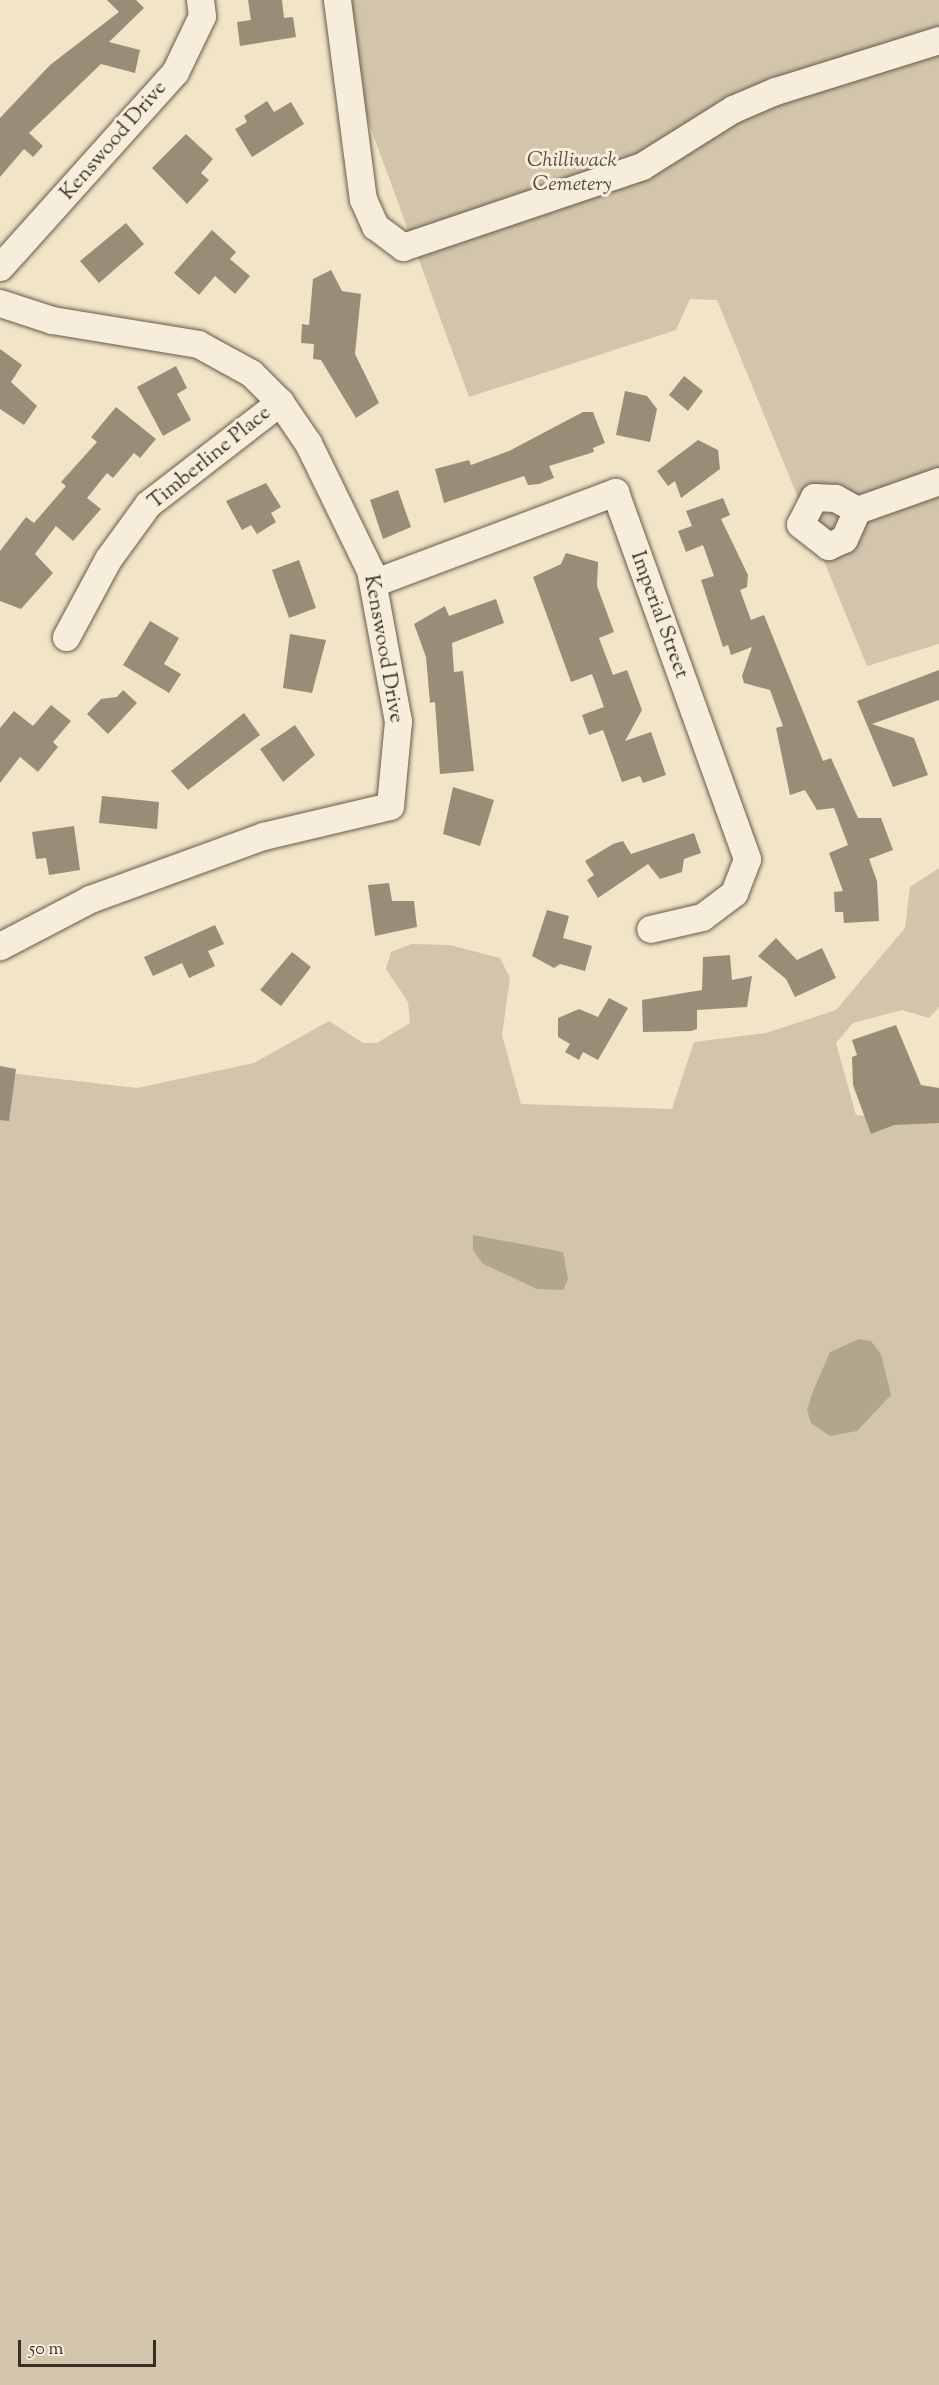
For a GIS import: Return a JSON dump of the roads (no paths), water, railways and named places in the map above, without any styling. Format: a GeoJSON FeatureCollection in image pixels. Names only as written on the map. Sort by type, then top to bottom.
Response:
{"type":"FeatureCollection","features":[{"type":"Feature","properties":{"kind":"street","name":"Kenswood Drive"},"geometry":{"type":"LineString","coordinates":[[0,267],[174,72],[202,16],[200,0]]}},
{"type":"Feature","properties":{"kind":"street"},"geometry":{"type":"LineString","coordinates":[[337,0],[363,199],[375,226],[403,248],[642,166],[724,114],[775,91],[939,40]]}},
{"type":"Feature","properties":{"kind":"street","name":"Kenswood Drive"},"geometry":{"type":"LineString","coordinates":[[0,303],[52,320],[198,344],[251,374],[280,402],[308,443],[373,583],[398,721],[390,806],[263,836],[90,899],[0,946]]}},
{"type":"Feature","properties":{"kind":"street","name":"Timberline Place"},"geometry":{"type":"LineString","coordinates":[[66,637],[108,559],[148,504],[280,402]]}},
{"type":"Feature","properties":{"kind":"street"},"geometry":{"type":"LineString","coordinates":[[857,510],[939,481]]}},
{"type":"Feature","properties":{"kind":"street","name":"Imperial Street"},"geometry":{"type":"LineString","coordinates":[[373,583],[615,492],[747,859],[734,893],[702,917],[650,929]]}},
{"type":"Feature","properties":{"kind":"park label","name":"Chilliwack Cemetery"},"geometry":{"type":"Point","coordinates":[572,173]}}]}
